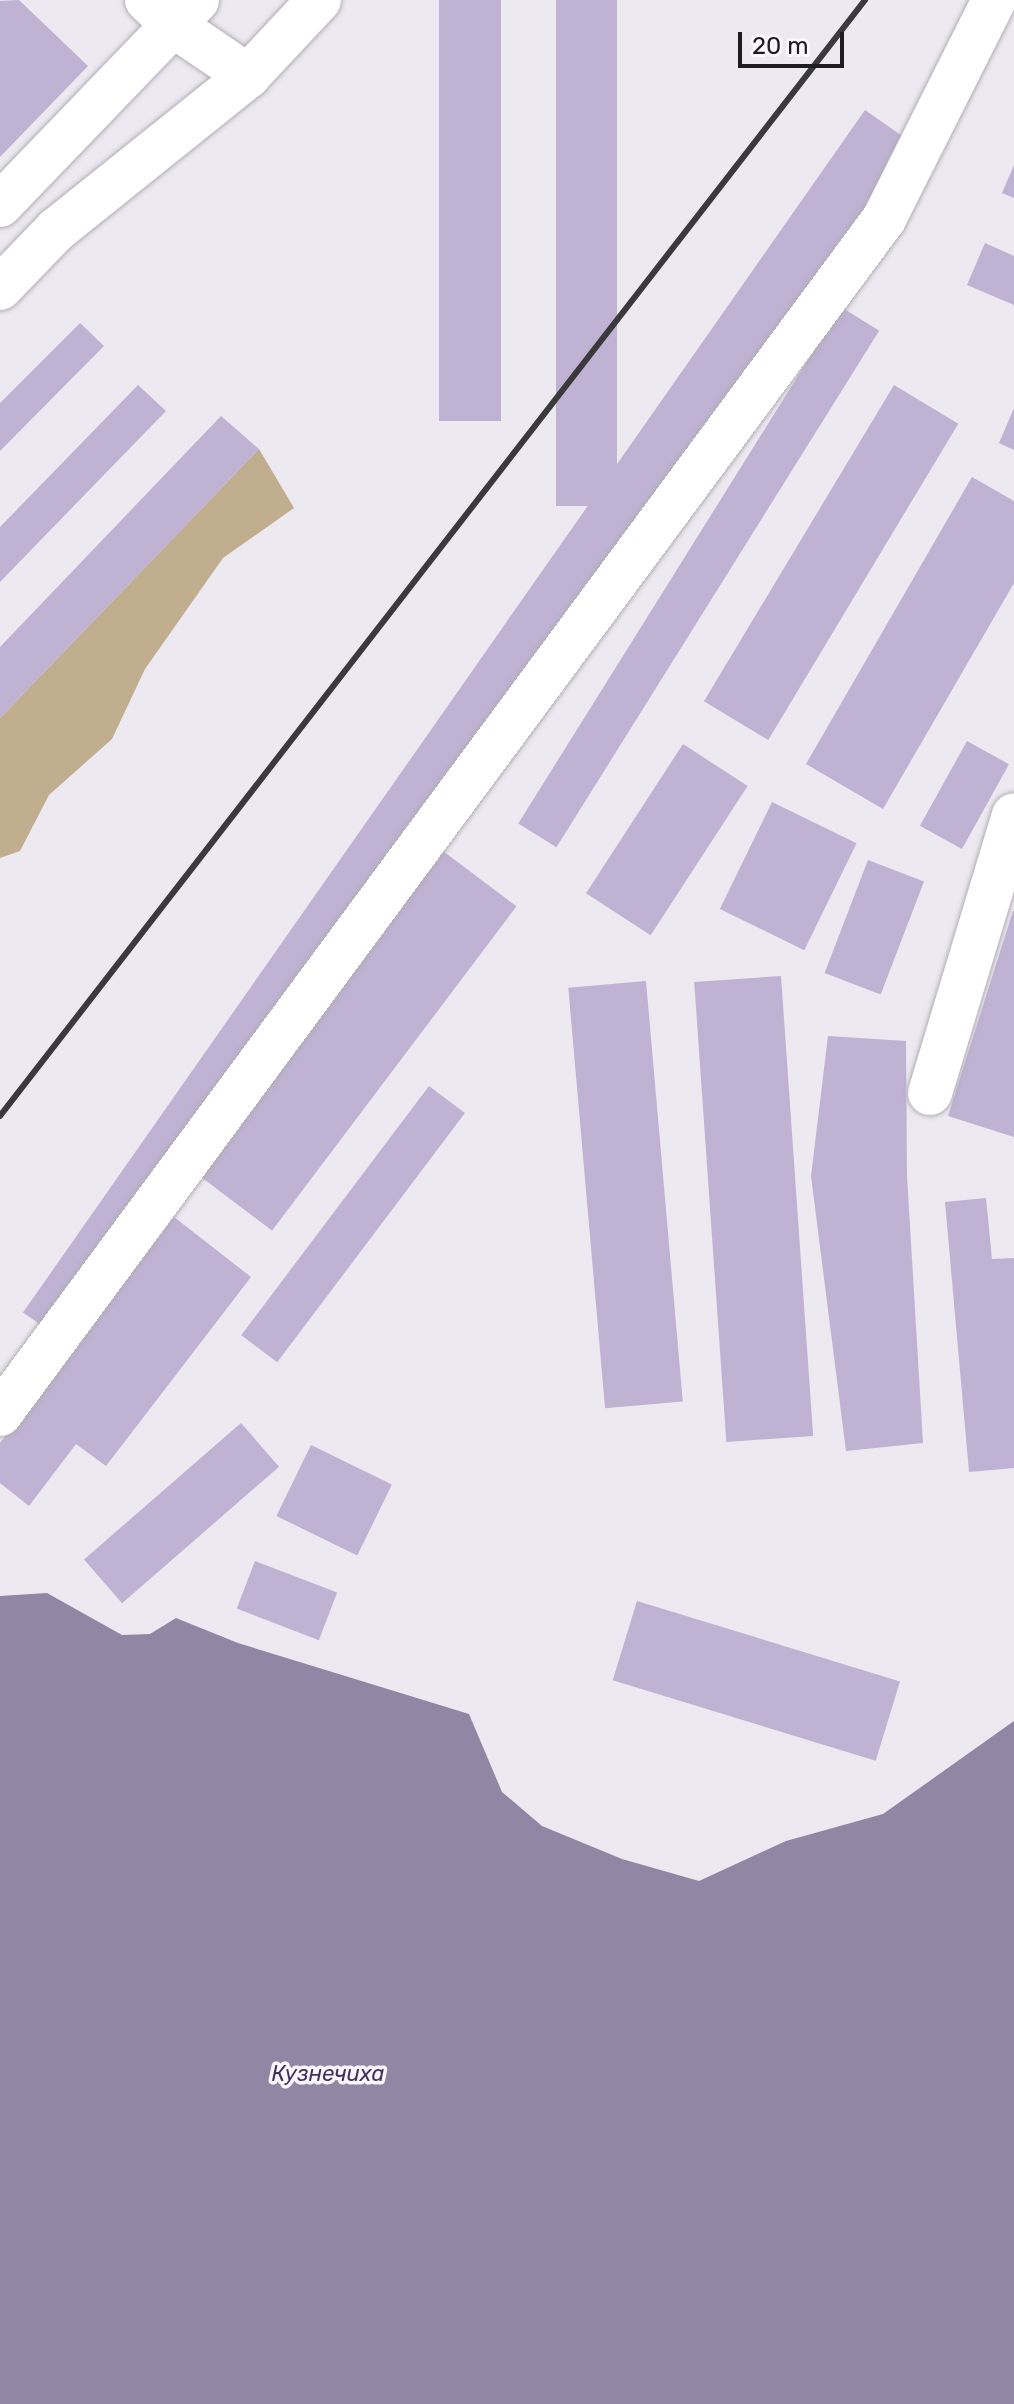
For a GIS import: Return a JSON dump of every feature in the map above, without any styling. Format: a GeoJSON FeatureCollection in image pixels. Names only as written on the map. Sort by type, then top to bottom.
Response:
{"type":"FeatureCollection","features":[{"type":"Feature","properties":{"kind":"street"},"geometry":{"type":"LineString","coordinates":[[0,288],[56,230],[248,76],[319,0]]}},
{"type":"Feature","properties":{"kind":"street"},"geometry":{"type":"LineString","coordinates":[[0,1414],[884,219],[994,0]]}},
{"type":"Feature","properties":{"kind":"street"},"geometry":{"type":"LineString","coordinates":[[0,205],[172,8],[248,76]]}},
{"type":"Feature","properties":{"kind":"street"},"geometry":{"type":"LineString","coordinates":[[930,1093],[1014,815]]}},
{"type":"Feature","properties":{"kind":"shaded area"},"geometry":{"type":"Polygon","coordinates":[[[259,449],[294,508],[223,558],[145,669],[112,739],[49,795],[20,851],[0,858],[0,718],[259,449]]]}},
{"type":"Feature","properties":{"kind":"water","name":"Кузнечиха"},"geometry":{"type":"Polygon","coordinates":[[[47,1593],[122,1635],[150,1634],[176,1618],[238,1643],[469,1714],[502,1792],[542,1826],[622,1859],[699,1881],[786,1841],[883,1814],[1014,1721],[1014,2404],[0,2404],[0,1596],[47,1593]]]}},
{"type":"Feature","properties":{"kind":"building"},"geometry":{"type":"Polygon","coordinates":[[[19,0],[88,66],[0,157],[0,1],[19,0]]]}},
{"type":"Feature","properties":{"kind":"building"},"geometry":{"type":"Polygon","coordinates":[[[439,0],[501,0],[501,421],[439,421],[439,0]]]}},
{"type":"Feature","properties":{"kind":"building"},"geometry":{"type":"Polygon","coordinates":[[[556,0],[617,0],[617,506],[556,506],[556,0]]]}},
{"type":"Feature","properties":{"kind":"building"},"geometry":{"type":"Polygon","coordinates":[[[865,110],[916,146],[74,1348],[23,1313],[865,110]]]}},
{"type":"Feature","properties":{"kind":"building"},"geometry":{"type":"Polygon","coordinates":[[[1014,165],[1014,198],[1002,193],[1014,165]]]}},
{"type":"Feature","properties":{"kind":"building"},"geometry":{"type":"Polygon","coordinates":[[[985,243],[1014,256],[1014,305],[967,285],[985,243]]]}},
{"type":"Feature","properties":{"kind":"building"},"geometry":{"type":"Polygon","coordinates":[[[841,307],[879,331],[556,847],[518,823],[841,307]]]}},
{"type":"Feature","properties":{"kind":"building"},"geometry":{"type":"Polygon","coordinates":[[[80,323],[104,346],[0,451],[0,403],[80,323]]]}},
{"type":"Feature","properties":{"kind":"building"},"geometry":{"type":"Polygon","coordinates":[[[138,385],[166,411],[0,582],[0,527],[138,385]]]}},
{"type":"Feature","properties":{"kind":"building"},"geometry":{"type":"Polygon","coordinates":[[[894,385],[958,424],[768,740],[704,701],[894,385]]]}},
{"type":"Feature","properties":{"kind":"building"},"geometry":{"type":"Polygon","coordinates":[[[1014,408],[1014,450],[999,443],[1014,408]]]}},
{"type":"Feature","properties":{"kind":"building"},"geometry":{"type":"Polygon","coordinates":[[[221,416],[259,449],[0,718],[0,647],[221,416]]]}},
{"type":"Feature","properties":{"kind":"building"},"geometry":{"type":"Polygon","coordinates":[[[972,477],[1014,501],[1014,583],[883,809],[806,764],[972,477]]]}},
{"type":"Feature","properties":{"kind":"building"},"geometry":{"type":"Polygon","coordinates":[[[967,741],[1009,764],[962,849],[920,826],[967,741]]]}},
{"type":"Feature","properties":{"kind":"building"},"geometry":{"type":"Polygon","coordinates":[[[683,744],[748,786],[651,935],[586,893],[683,744]]]}},
{"type":"Feature","properties":{"kind":"building"},"geometry":{"type":"Polygon","coordinates":[[[772,802],[856,843],[804,950],[720,909],[772,802]]]}},
{"type":"Feature","properties":{"kind":"building"},"geometry":{"type":"Polygon","coordinates":[[[443,851],[516,906],[272,1231],[199,1175],[443,851]]]}},
{"type":"Feature","properties":{"kind":"building"},"geometry":{"type":"Polygon","coordinates":[[[868,860],[924,882],[881,994],[825,973],[868,860]]]}},
{"type":"Feature","properties":{"kind":"building"},"geometry":{"type":"Polygon","coordinates":[[[1014,911],[1014,1137],[948,1116],[1014,911]]]}},
{"type":"Feature","properties":{"kind":"building"},"geometry":{"type":"Polygon","coordinates":[[[781,976],[813,1436],[726,1442],[694,982],[781,976]]]}},
{"type":"Feature","properties":{"kind":"building"},"geometry":{"type":"Polygon","coordinates":[[[646,981],[683,1401],[605,1408],[568,988],[646,981]]]}},
{"type":"Feature","properties":{"kind":"building"},"geometry":{"type":"Polygon","coordinates":[[[828,1036],[906,1041],[907,1176],[923,1443],[846,1451],[811,1176],[828,1036]]]}},
{"type":"Feature","properties":{"kind":"building"},"geometry":{"type":"Polygon","coordinates":[[[429,1086],[465,1113],[277,1362],[241,1335],[429,1086]]]}},
{"type":"Feature","properties":{"kind":"building"},"geometry":{"type":"Polygon","coordinates":[[[986,1198],[992,1259],[1014,1258],[1014,1468],[969,1472],[945,1202],[986,1198]]]}},
{"type":"Feature","properties":{"kind":"building"},"geometry":{"type":"Polygon","coordinates":[[[174,1217],[251,1277],[106,1466],[76,1444],[29,1506],[0,1483],[0,1443],[174,1217]]]}},
{"type":"Feature","properties":{"kind":"building"},"geometry":{"type":"Polygon","coordinates":[[[241,1423],[279,1467],[122,1603],[84,1559],[241,1423]]]}},
{"type":"Feature","properties":{"kind":"building"},"geometry":{"type":"Polygon","coordinates":[[[311,1445],[392,1484],[357,1555],[276,1516],[311,1445]]]}},
{"type":"Feature","properties":{"kind":"building"},"geometry":{"type":"Polygon","coordinates":[[[255,1561],[337,1593],[319,1640],[237,1609],[255,1561]]]}},
{"type":"Feature","properties":{"kind":"building"},"geometry":{"type":"Polygon","coordinates":[[[637,1601],[900,1681],[876,1761],[613,1680],[637,1601]]]}},
{"type":"Feature","properties":{"kind":"railway"},"geometry":{"type":"LineString","coordinates":[[0,1116],[865,0]]}}]}
